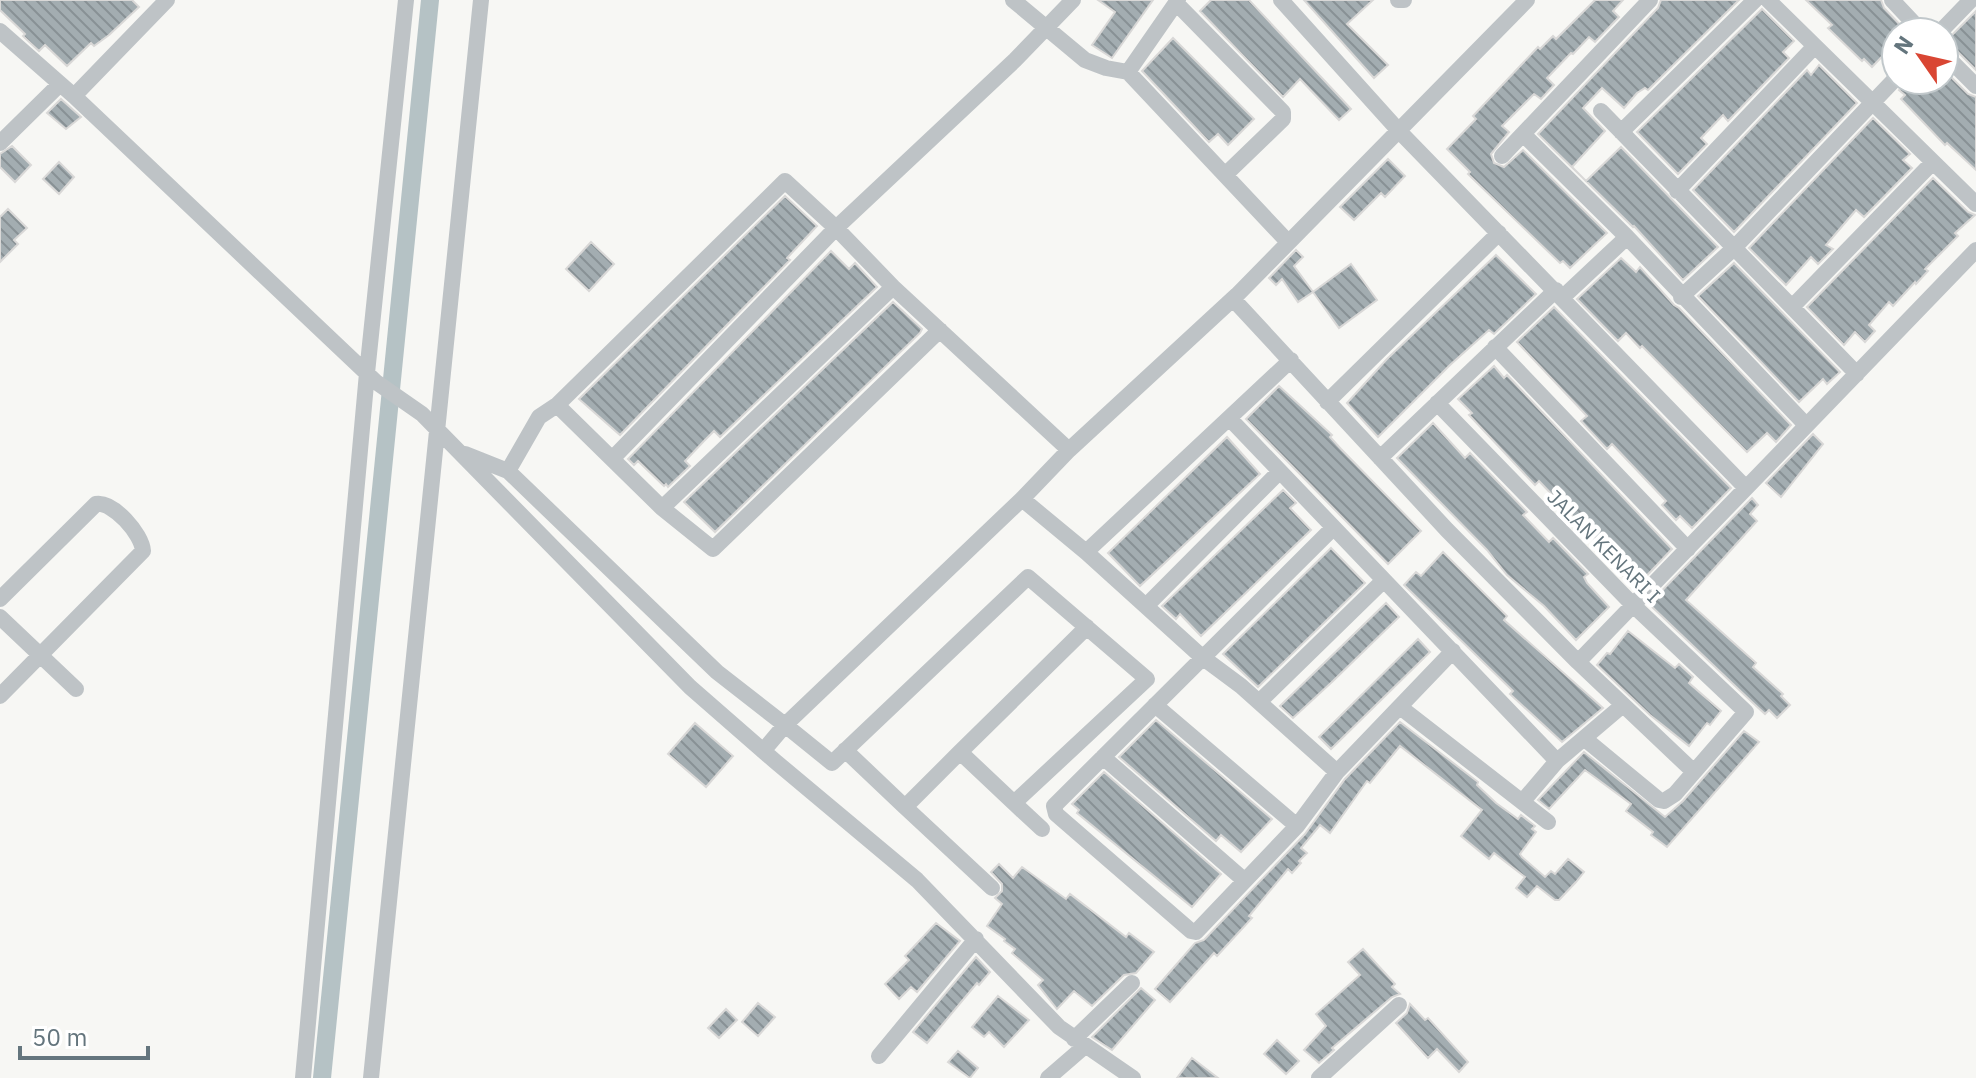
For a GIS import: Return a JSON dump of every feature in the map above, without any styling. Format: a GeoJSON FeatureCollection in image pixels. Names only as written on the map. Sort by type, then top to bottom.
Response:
{"type":"FeatureCollection","features":[{"type":"Feature","properties":{"kind":"street"},"geometry":{"type":"LineString","coordinates":[[74,96],[167,0]]}},
{"type":"Feature","properties":{"kind":"street"},"geometry":{"type":"LineString","coordinates":[[303,1078],[406,0]]}},
{"type":"Feature","properties":{"kind":"street"},"geometry":{"type":"LineString","coordinates":[[371,1078],[481,0]]}},
{"type":"Feature","properties":{"kind":"street"},"geometry":{"type":"LineString","coordinates":[[1013,0],[1085,60],[1128,72],[1288,242]]}},
{"type":"Feature","properties":{"kind":"street"},"geometry":{"type":"LineString","coordinates":[[613,458],[836,228],[1073,0]]}},
{"type":"Feature","properties":{"kind":"street"},"geometry":{"type":"LineString","coordinates":[[1281,0],[1399,131],[1746,488]]}},
{"type":"Feature","properties":{"kind":"street"},"geometry":{"type":"LineString","coordinates":[[763,751],[785,725],[1022,499],[1069,450],[1233,299],[1527,0]]}},
{"type":"Feature","properties":{"kind":"street"},"geometry":{"type":"LineString","coordinates":[[1502,156],[1650,0]]}},
{"type":"Feature","properties":{"kind":"street"},"geometry":{"type":"LineString","coordinates":[[1621,132],[1755,0]]}},
{"type":"Feature","properties":{"kind":"street"},"geometry":{"type":"LineString","coordinates":[[1768,0],[1976,204]]}},
{"type":"Feature","properties":{"kind":"street"},"geometry":{"type":"LineString","coordinates":[[1892,0],[1907,16]]}},
{"type":"Feature","properties":{"kind":"street"},"geometry":{"type":"LineString","coordinates":[[1956,16],[1971,0]]}},
{"type":"Feature","properties":{"kind":"street"},"geometry":{"type":"LineString","coordinates":[[1128,72],[1177,2],[1283,112],[1283,119],[1225,175]]}},
{"type":"Feature","properties":{"kind":"street"},"geometry":{"type":"LineString","coordinates":[[0,31],[74,96],[372,377],[422,414],[690,687],[917,880],[1040,1008],[1080,1043],[1133,1078]]}},
{"type":"Feature","properties":{"kind":"street"},"geometry":{"type":"LineString","coordinates":[[1677,191],[1814,47]]}},
{"type":"Feature","properties":{"kind":"street"},"geometry":{"type":"LineString","coordinates":[[1960,70],[1976,86]]}},
{"type":"Feature","properties":{"kind":"street"},"geometry":{"type":"LineString","coordinates":[[0,143],[60,84]]}},
{"type":"Feature","properties":{"kind":"street"},"geometry":{"type":"LineString","coordinates":[[1681,297],[1734,248],[1880,94]]}},
{"type":"Feature","properties":{"kind":"street"},"geometry":{"type":"LineString","coordinates":[[1601,111],[1857,374]]}},
{"type":"Feature","properties":{"kind":"street"},"geometry":{"type":"LineString","coordinates":[[1523,134],[1627,237],[1806,425]]}},
{"type":"Feature","properties":{"kind":"street"},"geometry":{"type":"LineString","coordinates":[[1793,306],[1933,162]]}},
{"type":"Feature","properties":{"kind":"street"},"geometry":{"type":"LineString","coordinates":[[508,471],[539,417],[557,405],[785,181],[893,287],[1069,450]]}},
{"type":"Feature","properties":{"kind":"street"},"geometry":{"type":"LineString","coordinates":[[1327,402],[1499,233]]}},
{"type":"Feature","properties":{"kind":"street"},"geometry":{"type":"LineString","coordinates":[[1380,458],[1495,347],[1627,237]]}},
{"type":"Feature","properties":{"kind":"street"},"geometry":{"type":"LineString","coordinates":[[1578,662],[1976,250]]}},
{"type":"Feature","properties":{"kind":"street"},"geometry":{"type":"LineString","coordinates":[[662,508],[893,287]]}},
{"type":"Feature","properties":{"kind":"street"},"geometry":{"type":"LineString","coordinates":[[1233,299],[1447,530],[1578,662],[1694,772],[1675,794],[1664,801],[1659,800],[1585,739]]}},
{"type":"Feature","properties":{"kind":"street"},"geometry":{"type":"LineString","coordinates":[[557,405],[662,508],[713,549],[940,330]]}},
{"type":"Feature","properties":{"kind":"street"},"geometry":{"type":"LineString","coordinates":[[1495,347],[1688,549]]}},
{"type":"Feature","properties":{"kind":"street"},"geometry":{"type":"LineString","coordinates":[[1086,552],[1291,360]]}},
{"type":"Feature","properties":{"kind":"street","name":"JALAN KENARI I"},"geometry":{"type":"LineString","coordinates":[[1437,403],[1633,605],[1746,712],[1694,772]]}},
{"type":"Feature","properties":{"kind":"street"},"geometry":{"type":"LineString","coordinates":[[1229,418],[1557,761]]}},
{"type":"Feature","properties":{"kind":"street"},"geometry":{"type":"LineString","coordinates":[[458,451],[508,471],[717,672],[832,763],[1028,577],[1147,679],[1014,803]]}},
{"type":"Feature","properties":{"kind":"street"},"geometry":{"type":"LineString","coordinates":[[1146,606],[1279,472]]}},
{"type":"Feature","properties":{"kind":"street"},"geometry":{"type":"LineString","coordinates":[[1022,499],[1337,772]]}},
{"type":"Feature","properties":{"kind":"street"},"geometry":{"type":"LineString","coordinates":[[0,599],[96,504],[110,506],[140,536],[143,551],[0,696]]}},
{"type":"Feature","properties":{"kind":"street"},"geometry":{"type":"LineString","coordinates":[[1333,528],[1054,806],[1056,814],[1193,932],[1297,826],[1337,772],[1453,651]]}},
{"type":"Feature","properties":{"kind":"street"},"geometry":{"type":"LineString","coordinates":[[1259,702],[1383,581]]}},
{"type":"Feature","properties":{"kind":"street"},"geometry":{"type":"LineString","coordinates":[[0,617],[76,689]]}},
{"type":"Feature","properties":{"kind":"street"},"geometry":{"type":"LineString","coordinates":[[905,807],[1087,627]]}},
{"type":"Feature","properties":{"kind":"street"},"geometry":{"type":"LineString","coordinates":[[1155,705],[1297,826]]}},
{"type":"Feature","properties":{"kind":"street"},"geometry":{"type":"LineString","coordinates":[[1523,801],[1557,761],[1623,705]]}},
{"type":"Feature","properties":{"kind":"street"},"geometry":{"type":"LineString","coordinates":[[1400,707],[1548,822]]}},
{"type":"Feature","properties":{"kind":"street"},"geometry":{"type":"LineString","coordinates":[[845,750],[992,888]]}},
{"type":"Feature","properties":{"kind":"street"},"geometry":{"type":"LineString","coordinates":[[960,752],[1042,829]]}},
{"type":"Feature","properties":{"kind":"street"},"geometry":{"type":"LineString","coordinates":[[1103,757],[1244,880]]}},
{"type":"Feature","properties":{"kind":"street"},"geometry":{"type":"LineString","coordinates":[[879,1056],[976,939]]}},
{"type":"Feature","properties":{"kind":"street"},"geometry":{"type":"LineString","coordinates":[[1048,1078],[1132,983]]}},
{"type":"Feature","properties":{"kind":"street"},"geometry":{"type":"LineString","coordinates":[[1321,1078],[1399,1005]]}},
{"type":"Feature","properties":{"kind":"building"},"geometry":{"type":"Polygon","coordinates":[[[0,0],[132,0],[139,7],[109,35],[94,46],[91,43],[67,66],[45,45],[39,51],[23,36],[25,34],[0,10],[0,0]]]}},
{"type":"Feature","properties":{"kind":"building"},"geometry":{"type":"Polygon","coordinates":[[[1098,0],[1153,0],[1112,58],[1092,45],[1115,12],[1098,0]]]}},
{"type":"Feature","properties":{"kind":"building"},"geometry":{"type":"Polygon","coordinates":[[[1211,0],[1249,0],[1351,109],[1339,120],[1300,79],[1283,97],[1200,11],[1211,0]]]}},
{"type":"Feature","properties":{"kind":"building"},"geometry":{"type":"Polygon","coordinates":[[[1304,0],[1373,0],[1347,24],[1388,65],[1374,78],[1304,0]]]}},
{"type":"Feature","properties":{"kind":"building"},"geometry":{"type":"Polygon","coordinates":[[[1595,0],[1623,0],[1613,11],[1619,17],[1595,42],[1589,37],[1547,78],[1554,85],[1541,99],[1534,94],[1502,126],[1509,132],[1491,154],[1494,163],[1504,167],[1523,150],[1607,233],[1570,268],[1563,261],[1560,263],[1468,174],[1470,172],[1447,149],[1476,119],[1473,116],[1538,47],[1540,49],[1553,36],[1556,39],[1595,0]]]}},
{"type":"Feature","properties":{"kind":"building"},"geometry":{"type":"Polygon","coordinates":[[[1661,0],[1739,0],[1648,90],[1645,88],[1637,93],[1624,108],[1602,88],[1583,108],[1605,131],[1572,167],[1538,134],[1658,8],[1661,0]]]}},
{"type":"Feature","properties":{"kind":"building"},"geometry":{"type":"Polygon","coordinates":[[[1806,0],[1881,0],[1892,16],[1880,16],[1880,59],[1872,67],[1828,28],[1832,25],[1806,0]]]}},
{"type":"Feature","properties":{"kind":"building"},"geometry":{"type":"Polygon","coordinates":[[[1762,9],[1794,41],[1783,52],[1789,58],[1728,121],[1723,115],[1701,138],[1707,144],[1678,174],[1637,132],[1762,9]]]}},
{"type":"Feature","properties":{"kind":"building"},"geometry":{"type":"Polygon","coordinates":[[[1976,11],[1976,70],[1960,54],[1960,27],[1976,11]]]}},
{"type":"Feature","properties":{"kind":"building"},"geometry":{"type":"Polygon","coordinates":[[[1173,38],[1254,119],[1228,145],[1218,134],[1209,142],[1142,71],[1173,38]]]}},
{"type":"Feature","properties":{"kind":"building"},"geometry":{"type":"Polygon","coordinates":[[[1819,65],[1857,103],[1734,232],[1693,190],[1807,70],[1811,75],[1819,65]]]}},
{"type":"Feature","properties":{"kind":"building"},"geometry":{"type":"Polygon","coordinates":[[[1960,86],[1976,97],[1976,170],[1947,143],[1945,145],[1901,99],[1904,96],[1960,96],[1960,86]]]}},
{"type":"Feature","properties":{"kind":"building"},"geometry":{"type":"Polygon","coordinates":[[[61,99],[81,117],[66,129],[47,113],[61,99]]]}},
{"type":"Feature","properties":{"kind":"building"},"geometry":{"type":"Polygon","coordinates":[[[1873,118],[1910,154],[1903,160],[1912,168],[1864,217],[1856,210],[1826,245],[1833,249],[1818,264],[1811,257],[1786,285],[1749,248],[1873,118]]]}},
{"type":"Feature","properties":{"kind":"building"},"geometry":{"type":"Polygon","coordinates":[[[12,146],[31,165],[15,182],[0,167],[0,154],[12,146]]]}},
{"type":"Feature","properties":{"kind":"building"},"geometry":{"type":"Polygon","coordinates":[[[1621,147],[1718,247],[1683,280],[1634,226],[1586,181],[1621,147]]]}},
{"type":"Feature","properties":{"kind":"building"},"geometry":{"type":"Polygon","coordinates":[[[1388,159],[1405,176],[1385,197],[1381,193],[1354,220],[1340,207],[1388,159]]]}},
{"type":"Feature","properties":{"kind":"building"},"geometry":{"type":"Polygon","coordinates":[[[59,162],[74,177],[59,194],[43,179],[59,162]]]}},
{"type":"Feature","properties":{"kind":"building"},"geometry":{"type":"Polygon","coordinates":[[[1933,178],[1975,215],[1955,233],[1958,236],[1925,269],[1928,271],[1916,284],[1893,306],[1889,302],[1869,325],[1875,331],[1865,342],[1855,332],[1844,345],[1807,307],[1933,178]]]}},
{"type":"Feature","properties":{"kind":"building"},"geometry":{"type":"Polygon","coordinates":[[[785,196],[817,226],[787,258],[790,260],[620,435],[579,399],[785,196]]]}},
{"type":"Feature","properties":{"kind":"building"},"geometry":{"type":"Polygon","coordinates":[[[8,209],[27,228],[14,240],[18,244],[0,262],[0,217],[8,209]]]}},
{"type":"Feature","properties":{"kind":"building"},"geometry":{"type":"Polygon","coordinates":[[[591,242],[614,264],[589,291],[566,269],[591,242]]]}},
{"type":"Feature","properties":{"kind":"building"},"geometry":{"type":"Polygon","coordinates":[[[1296,250],[1303,257],[1294,266],[1313,292],[1298,302],[1282,279],[1276,285],[1269,278],[1296,250]]]}},
{"type":"Feature","properties":{"kind":"building"},"geometry":{"type":"Polygon","coordinates":[[[831,251],[849,269],[855,263],[877,287],[720,437],[714,431],[685,461],[690,466],[668,487],[638,461],[634,465],[628,459],[831,251]]]}},
{"type":"Feature","properties":{"kind":"building"},"geometry":{"type":"Polygon","coordinates":[[[1496,255],[1536,294],[1494,334],[1489,330],[1450,365],[1378,437],[1347,403],[1387,359],[1496,255]]]}},
{"type":"Feature","properties":{"kind":"building"},"geometry":{"type":"Polygon","coordinates":[[[1621,258],[1636,272],[1640,267],[1791,425],[1776,442],[1767,433],[1747,452],[1642,346],[1640,348],[1626,333],[1618,341],[1577,299],[1621,258]]]}},
{"type":"Feature","properties":{"kind":"building"},"geometry":{"type":"Polygon","coordinates":[[[1734,263],[1840,372],[1827,384],[1823,379],[1799,402],[1698,296],[1734,263]]]}},
{"type":"Feature","properties":{"kind":"building"},"geometry":{"type":"Polygon","coordinates":[[[1351,264],[1377,300],[1339,328],[1313,292],[1351,264]]]}},
{"type":"Feature","properties":{"kind":"building"},"geometry":{"type":"Polygon","coordinates":[[[893,302],[922,329],[920,333],[715,532],[684,502],[893,302]]]}},
{"type":"Feature","properties":{"kind":"building"},"geometry":{"type":"Polygon","coordinates":[[[1554,307],[1731,488],[1692,528],[1680,516],[1676,520],[1662,505],[1666,501],[1612,444],[1607,449],[1581,421],[1587,416],[1517,342],[1554,307]]]}},
{"type":"Feature","properties":{"kind":"building"},"geometry":{"type":"Polygon","coordinates":[[[1494,366],[1504,378],[1507,375],[1672,549],[1635,588],[1598,550],[1602,547],[1539,481],[1535,485],[1469,415],[1472,413],[1458,399],[1494,366]]]}},
{"type":"Feature","properties":{"kind":"building"},"geometry":{"type":"Polygon","coordinates":[[[1279,386],[1332,435],[1330,437],[1341,449],[1421,531],[1388,564],[1246,419],[1279,386]]]}},
{"type":"Feature","properties":{"kind":"building"},"geometry":{"type":"Polygon","coordinates":[[[1433,423],[1465,458],[1470,453],[1527,512],[1523,515],[1549,542],[1553,538],[1588,574],[1584,577],[1587,583],[1609,607],[1576,640],[1544,606],[1507,575],[1487,550],[1397,458],[1433,423]]]}},
{"type":"Feature","properties":{"kind":"building"},"geometry":{"type":"Polygon","coordinates":[[[1813,434],[1823,444],[1781,497],[1766,483],[1813,434]]]}},
{"type":"Feature","properties":{"kind":"building"},"geometry":{"type":"Polygon","coordinates":[[[1227,437],[1260,474],[1140,586],[1108,553],[1227,437]]]}},
{"type":"Feature","properties":{"kind":"building"},"geometry":{"type":"Polygon","coordinates":[[[1283,490],[1296,503],[1290,508],[1311,530],[1201,636],[1180,614],[1176,619],[1162,606],[1283,490]]]}},
{"type":"Feature","properties":{"kind":"building"},"geometry":{"type":"Polygon","coordinates":[[[1752,498],[1758,505],[1750,514],[1757,521],[1686,600],[1756,663],[1753,667],[1783,694],[1781,696],[1790,705],[1777,718],[1769,710],[1765,714],[1649,604],[1752,498]]]}},
{"type":"Feature","properties":{"kind":"building"},"geometry":{"type":"Polygon","coordinates":[[[1331,548],[1365,583],[1258,687],[1223,654],[1331,548]]]}},
{"type":"Feature","properties":{"kind":"building"},"geometry":{"type":"Polygon","coordinates":[[[1443,552],[1507,616],[1504,620],[1603,708],[1562,742],[1510,694],[1513,691],[1404,585],[1416,572],[1421,576],[1443,552]]]}},
{"type":"Feature","properties":{"kind":"building"},"geometry":{"type":"Polygon","coordinates":[[[1386,603],[1399,617],[1293,718],[1280,706],[1386,603]]]}},
{"type":"Feature","properties":{"kind":"building"},"geometry":{"type":"Polygon","coordinates":[[[1628,631],[1675,668],[1679,664],[1693,677],[1689,683],[1721,711],[1689,746],[1650,715],[1597,665],[1628,631]]]}},
{"type":"Feature","properties":{"kind":"building"},"geometry":{"type":"Polygon","coordinates":[[[1418,639],[1430,652],[1331,749],[1319,737],[1418,639]]]}},
{"type":"Feature","properties":{"kind":"building"},"geometry":{"type":"Polygon","coordinates":[[[1156,720],[1272,819],[1241,852],[1221,835],[1216,841],[1119,757],[1156,720]]]}},
{"type":"Feature","properties":{"kind":"building"},"geometry":{"type":"Polygon","coordinates":[[[1400,722],[1478,782],[1477,785],[1496,803],[1518,819],[1521,815],[1535,826],[1532,829],[1536,832],[1520,854],[1522,857],[1545,877],[1551,871],[1555,874],[1568,859],[1584,872],[1576,882],[1559,900],[1537,886],[1527,897],[1516,888],[1525,877],[1494,853],[1489,859],[1461,836],[1482,810],[1400,746],[1370,783],[1367,781],[1330,833],[1320,825],[1301,848],[1307,853],[1299,861],[1301,863],[1292,873],[1288,869],[1249,916],[1252,918],[1217,956],[1214,953],[1170,1002],[1155,989],[1195,943],[1204,940],[1305,834],[1345,779],[1400,722]]]}},
{"type":"Feature","properties":{"kind":"building"},"geometry":{"type":"Polygon","coordinates":[[[695,723],[733,756],[706,787],[668,754],[695,723]]]}},
{"type":"Feature","properties":{"kind":"building"},"geometry":{"type":"Polygon","coordinates":[[[1744,731],[1759,742],[1667,847],[1626,811],[1631,804],[1585,770],[1549,809],[1538,800],[1584,752],[1665,817],[1683,801],[1744,731]]]}},
{"type":"Feature","properties":{"kind":"building"},"geometry":{"type":"Polygon","coordinates":[[[1104,772],[1221,874],[1192,907],[1077,813],[1079,810],[1072,804],[1104,772]]]}},
{"type":"Feature","properties":{"kind":"building"},"geometry":{"type":"Polygon","coordinates":[[[999,864],[1013,878],[1022,867],[1066,899],[1070,894],[1126,937],[1129,933],[1154,952],[1136,973],[1124,975],[1092,1006],[1074,991],[1057,1009],[1038,985],[1043,980],[1012,953],[1015,949],[1005,939],[987,926],[1002,904],[995,898],[1002,891],[1002,884],[991,872],[999,864]]]}},
{"type":"Feature","properties":{"kind":"building"},"geometry":{"type":"Polygon","coordinates":[[[936,923],[960,941],[917,992],[911,987],[899,999],[885,984],[909,960],[905,956],[936,923]]]}},
{"type":"Feature","properties":{"kind":"building"},"geometry":{"type":"Polygon","coordinates":[[[1363,949],[1395,984],[1392,987],[1400,994],[1392,997],[1332,1048],[1334,1050],[1319,1063],[1304,1050],[1326,1026],[1316,1014],[1360,975],[1348,962],[1363,949]]]}},
{"type":"Feature","properties":{"kind":"building"},"geometry":{"type":"Polygon","coordinates":[[[976,957],[990,972],[979,985],[977,983],[927,1043],[913,1032],[976,957]]]}},
{"type":"Feature","properties":{"kind":"building"},"geometry":{"type":"Polygon","coordinates":[[[1141,988],[1155,1000],[1112,1050],[1092,1037],[1141,988]]]}},
{"type":"Feature","properties":{"kind":"building"},"geometry":{"type":"Polygon","coordinates":[[[998,996],[1029,1020],[1004,1047],[989,1032],[984,1037],[972,1027],[998,996]]]}},
{"type":"Feature","properties":{"kind":"building"},"geometry":{"type":"Polygon","coordinates":[[[758,1003],[775,1017],[758,1036],[742,1022],[758,1003]]]}},
{"type":"Feature","properties":{"kind":"building"},"geometry":{"type":"Polygon","coordinates":[[[1410,1004],[1425,1020],[1428,1018],[1468,1062],[1459,1072],[1437,1049],[1428,1058],[1396,1023],[1407,1013],[1410,1004]]]}},
{"type":"Feature","properties":{"kind":"building"},"geometry":{"type":"Polygon","coordinates":[[[726,1009],[737,1020],[719,1038],[708,1028],[726,1009]]]}},
{"type":"Feature","properties":{"kind":"building"},"geometry":{"type":"Polygon","coordinates":[[[1277,1040],[1299,1061],[1286,1074],[1264,1054],[1277,1040]]]}},
{"type":"Feature","properties":{"kind":"building"},"geometry":{"type":"Polygon","coordinates":[[[958,1051],[978,1068],[970,1078],[948,1062],[958,1051]]]}},
{"type":"Feature","properties":{"kind":"building"},"geometry":{"type":"Polygon","coordinates":[[[1192,1058],[1218,1078],[1177,1078],[1192,1058]]]}},
{"type":"Feature","properties":{"kind":"waterway"},"geometry":{"type":"LineString","coordinates":[[322,1078],[430,0]]}}]}
